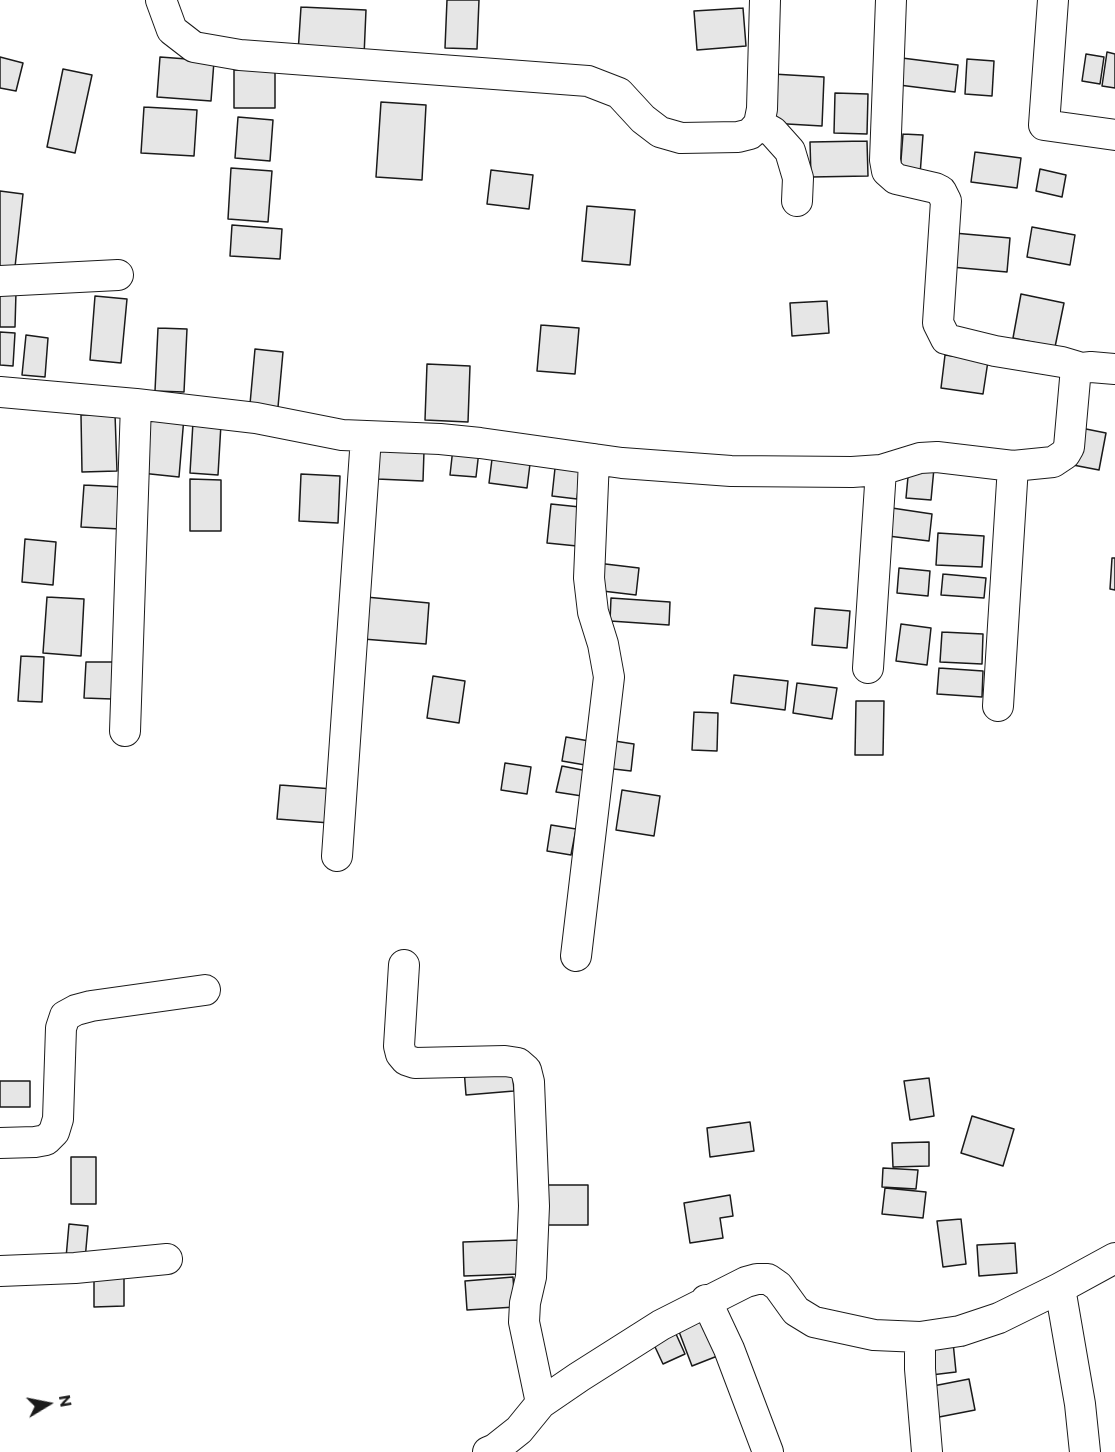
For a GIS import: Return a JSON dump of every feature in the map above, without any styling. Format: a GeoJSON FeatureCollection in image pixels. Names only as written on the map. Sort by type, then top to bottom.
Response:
{"type":"FeatureCollection","features":[{"type":"Feature","properties":{"kind":"street"},"geometry":{"type":"LineString","coordinates":[[161,0],[172,30],[194,47],[240,56],[588,81],[619,93],[643,119],[660,132],[681,138],[738,137],[750,134],[759,124],[762,109],[765,0]]}},
{"type":"Feature","properties":{"kind":"street"},"geometry":{"type":"LineString","coordinates":[[891,0],[885,160],[887,171],[896,179],[935,188],[941,191],[946,201],[938,323],[946,339],[1082,368],[1115,369]]}},
{"type":"Feature","properties":{"kind":"street"},"geometry":{"type":"LineString","coordinates":[[1053,0],[1044,125],[1115,135]]}},
{"type":"Feature","properties":{"kind":"street"},"geometry":{"type":"LineString","coordinates":[[759,124],[772,132],[790,151],[798,178],[797,201]]}},
{"type":"Feature","properties":{"kind":"street"},"geometry":{"type":"LineString","coordinates":[[0,281],[118,275]]}},
{"type":"Feature","properties":{"kind":"street"},"geometry":{"type":"LineString","coordinates":[[0,392],[136,404],[256,418],[342,435],[470,442],[622,463],[731,471],[852,472],[881,470],[920,458],[937,457],[1013,466],[1053,462],[1065,454],[1069,447],[1076,379],[1082,368]]}},
{"type":"Feature","properties":{"kind":"street"},"geometry":{"type":"LineString","coordinates":[[124,731],[131,602],[136,404]]}},
{"type":"Feature","properties":{"kind":"street"},"geometry":{"type":"LineString","coordinates":[[337,856],[366,436]]}},
{"type":"Feature","properties":{"kind":"street"},"geometry":{"type":"LineString","coordinates":[[576,956],[609,677],[603,644],[593,612],[589,578],[594,459]]}},
{"type":"Feature","properties":{"kind":"street"},"geometry":{"type":"LineString","coordinates":[[998,706],[1013,466]]}},
{"type":"Feature","properties":{"kind":"street"},"geometry":{"type":"LineString","coordinates":[[868,668],[881,470]]}},
{"type":"Feature","properties":{"kind":"street"},"geometry":{"type":"LineString","coordinates":[[404,965],[399,1046],[406,1060],[415,1063],[506,1061],[518,1063],[526,1071],[530,1082],[534,1206],[531,1277],[525,1303],[524,1322],[541,1403]]}},
{"type":"Feature","properties":{"kind":"street"},"geometry":{"type":"LineString","coordinates":[[0,1143],[46,1140],[54,1132],[58,1119],[61,1028],[65,1016],[91,1006],[205,990]]}},
{"type":"Feature","properties":{"kind":"street"},"geometry":{"type":"LineString","coordinates":[[488,1452],[519,1430],[541,1403],[652,1330],[706,1300],[746,1282],[757,1279],[768,1280],[777,1286],[796,1311],[814,1322],[874,1335],[920,1337],[960,1331],[999,1318],[1115,1258]]}},
{"type":"Feature","properties":{"kind":"street"},"geometry":{"type":"LineString","coordinates":[[0,1271],[75,1268],[167,1259]]}},
{"type":"Feature","properties":{"kind":"street"},"geometry":{"type":"LineString","coordinates":[[1060,1288],[1080,1404],[1085,1452]]}},
{"type":"Feature","properties":{"kind":"street"},"geometry":{"type":"LineString","coordinates":[[706,1300],[729,1349],[768,1452]]}},
{"type":"Feature","properties":{"kind":"street"},"geometry":{"type":"LineString","coordinates":[[920,1337],[920,1369],[927,1452]]}},
{"type":"Feature","properties":{"kind":"building"},"geometry":{"type":"Polygon","coordinates":[[[447,0],[479,0],[477,49],[445,48],[447,0]]]}},
{"type":"Feature","properties":{"kind":"building"},"geometry":{"type":"Polygon","coordinates":[[[301,7],[366,10],[364,56],[298,53],[301,7]]]}},
{"type":"Feature","properties":{"kind":"building"},"geometry":{"type":"Polygon","coordinates":[[[743,8],[746,46],[697,50],[694,11],[743,8]]]}},
{"type":"Feature","properties":{"kind":"building"},"geometry":{"type":"Polygon","coordinates":[[[1107,52],[1115,54],[1115,88],[1102,86],[1107,52]]]}},
{"type":"Feature","properties":{"kind":"building"},"geometry":{"type":"Polygon","coordinates":[[[1086,54],[1104,57],[1100,84],[1082,81],[1086,54]]]}},
{"type":"Feature","properties":{"kind":"building"},"geometry":{"type":"Polygon","coordinates":[[[0,57],[23,63],[16,91],[0,88],[0,57]]]}},
{"type":"Feature","properties":{"kind":"building"},"geometry":{"type":"Polygon","coordinates":[[[160,57],[214,61],[211,101],[157,97],[160,57]]]}},
{"type":"Feature","properties":{"kind":"building"},"geometry":{"type":"Polygon","coordinates":[[[894,57],[958,65],[955,92],[891,84],[894,57]]]}},
{"type":"Feature","properties":{"kind":"building"},"geometry":{"type":"Polygon","coordinates":[[[967,59],[994,61],[992,96],[965,94],[967,59]]]}},
{"type":"Feature","properties":{"kind":"building"},"geometry":{"type":"Polygon","coordinates":[[[63,69],[92,75],[75,153],[47,147],[63,69]]]}},
{"type":"Feature","properties":{"kind":"building"},"geometry":{"type":"Polygon","coordinates":[[[234,70],[275,70],[275,108],[234,108],[234,70]]]}},
{"type":"Feature","properties":{"kind":"building"},"geometry":{"type":"Polygon","coordinates":[[[773,74],[824,77],[822,126],[770,123],[773,74]]]}},
{"type":"Feature","properties":{"kind":"building"},"geometry":{"type":"Polygon","coordinates":[[[835,93],[868,94],[867,134],[834,133],[835,93]]]}},
{"type":"Feature","properties":{"kind":"building"},"geometry":{"type":"Polygon","coordinates":[[[381,102],[426,105],[422,180],[376,177],[381,102]]]}},
{"type":"Feature","properties":{"kind":"building"},"geometry":{"type":"Polygon","coordinates":[[[144,107],[197,110],[194,156],[141,153],[144,107]]]}},
{"type":"Feature","properties":{"kind":"building"},"geometry":{"type":"Polygon","coordinates":[[[238,117],[273,120],[270,161],[235,158],[238,117]]]}},
{"type":"Feature","properties":{"kind":"building"},"geometry":{"type":"Polygon","coordinates":[[[903,134],[923,135],[920,175],[900,173],[903,134]]]}},
{"type":"Feature","properties":{"kind":"building"},"geometry":{"type":"Polygon","coordinates":[[[867,141],[868,176],[811,177],[810,142],[867,141]]]}},
{"type":"Feature","properties":{"kind":"building"},"geometry":{"type":"Polygon","coordinates":[[[975,152],[1021,158],[1017,188],[971,182],[975,152]]]}},
{"type":"Feature","properties":{"kind":"building"},"geometry":{"type":"Polygon","coordinates":[[[231,168],[272,171],[268,222],[228,219],[231,168]]]}},
{"type":"Feature","properties":{"kind":"building"},"geometry":{"type":"Polygon","coordinates":[[[1040,169],[1066,175],[1062,197],[1036,191],[1040,169]]]}},
{"type":"Feature","properties":{"kind":"building"},"geometry":{"type":"Polygon","coordinates":[[[491,170],[533,175],[529,209],[487,204],[491,170]]]}},
{"type":"Feature","properties":{"kind":"building"},"geometry":{"type":"Polygon","coordinates":[[[0,191],[23,194],[15,267],[0,266],[0,191]]]}},
{"type":"Feature","properties":{"kind":"building"},"geometry":{"type":"Polygon","coordinates":[[[587,206],[635,210],[630,265],[582,261],[587,206]]]}},
{"type":"Feature","properties":{"kind":"building"},"geometry":{"type":"Polygon","coordinates":[[[232,225],[282,229],[280,259],[230,256],[232,225]]]}},
{"type":"Feature","properties":{"kind":"building"},"geometry":{"type":"Polygon","coordinates":[[[1032,227],[1075,235],[1070,265],[1027,257],[1032,227]]]}},
{"type":"Feature","properties":{"kind":"building"},"geometry":{"type":"Polygon","coordinates":[[[954,233],[1010,238],[1007,272],[951,267],[954,233]]]}},
{"type":"Feature","properties":{"kind":"building"},"geometry":{"type":"Polygon","coordinates":[[[0,291],[16,292],[15,327],[0,327],[0,291]]]}},
{"type":"Feature","properties":{"kind":"building"},"geometry":{"type":"Polygon","coordinates":[[[1021,294],[1064,303],[1055,347],[1013,338],[1021,294]]]}},
{"type":"Feature","properties":{"kind":"building"},"geometry":{"type":"Polygon","coordinates":[[[95,296],[127,299],[121,363],[90,360],[95,296]]]}},
{"type":"Feature","properties":{"kind":"building"},"geometry":{"type":"Polygon","coordinates":[[[827,301],[829,333],[792,336],[790,303],[827,301]]]}},
{"type":"Feature","properties":{"kind":"building"},"geometry":{"type":"Polygon","coordinates":[[[541,325],[579,328],[575,374],[537,371],[541,325]]]}},
{"type":"Feature","properties":{"kind":"building"},"geometry":{"type":"Polygon","coordinates":[[[158,328],[187,329],[184,392],[155,391],[158,328]]]}},
{"type":"Feature","properties":{"kind":"building"},"geometry":{"type":"Polygon","coordinates":[[[0,332],[15,333],[13,366],[0,365],[0,332]]]}},
{"type":"Feature","properties":{"kind":"building"},"geometry":{"type":"Polygon","coordinates":[[[26,335],[48,338],[45,377],[22,375],[26,335]]]}},
{"type":"Feature","properties":{"kind":"building"},"geometry":{"type":"Polygon","coordinates":[[[255,349],[283,352],[278,407],[250,404],[255,349]]]}},
{"type":"Feature","properties":{"kind":"building"},"geometry":{"type":"Polygon","coordinates":[[[945,355],[988,361],[983,394],[941,388],[945,355]]]}},
{"type":"Feature","properties":{"kind":"building"},"geometry":{"type":"Polygon","coordinates":[[[427,364],[470,366],[468,422],[425,420],[427,364]]]}},
{"type":"Feature","properties":{"kind":"building"},"geometry":{"type":"Polygon","coordinates":[[[115,414],[117,471],[82,472],[81,415],[115,414]]]}},
{"type":"Feature","properties":{"kind":"building"},"geometry":{"type":"Polygon","coordinates":[[[145,414],[184,417],[179,477],[141,473],[145,414]]]}},
{"type":"Feature","properties":{"kind":"building"},"geometry":{"type":"Polygon","coordinates":[[[193,422],[221,424],[218,475],[190,473],[193,422]]]}},
{"type":"Feature","properties":{"kind":"building"},"geometry":{"type":"Polygon","coordinates":[[[1081,428],[1106,433],[1099,470],[1073,465],[1081,428]]]}},
{"type":"Feature","properties":{"kind":"building"},"geometry":{"type":"Polygon","coordinates":[[[453,448],[479,451],[476,477],[450,475],[453,448]]]}},
{"type":"Feature","properties":{"kind":"building"},"geometry":{"type":"Polygon","coordinates":[[[378,449],[424,451],[423,481],[377,479],[378,449]]]}},
{"type":"Feature","properties":{"kind":"building"},"geometry":{"type":"Polygon","coordinates":[[[493,451],[531,456],[527,488],[489,483],[493,451]]]}},
{"type":"Feature","properties":{"kind":"building"},"geometry":{"type":"Polygon","coordinates":[[[556,459],[581,462],[577,499],[552,496],[556,459]]]}},
{"type":"Feature","properties":{"kind":"building"},"geometry":{"type":"Polygon","coordinates":[[[909,466],[934,468],[931,500],[906,498],[909,466]]]}},
{"type":"Feature","properties":{"kind":"building"},"geometry":{"type":"Polygon","coordinates":[[[301,474],[340,476],[338,523],[299,521],[301,474]]]}},
{"type":"Feature","properties":{"kind":"building"},"geometry":{"type":"Polygon","coordinates":[[[190,479],[221,480],[221,531],[190,531],[190,479]]]}},
{"type":"Feature","properties":{"kind":"building"},"geometry":{"type":"Polygon","coordinates":[[[84,485],[123,487],[120,529],[81,527],[84,485]]]}},
{"type":"Feature","properties":{"kind":"building"},"geometry":{"type":"Polygon","coordinates":[[[551,504],[580,507],[577,546],[547,543],[551,504]]]}},
{"type":"Feature","properties":{"kind":"building"},"geometry":{"type":"Polygon","coordinates":[[[892,508],[932,514],[929,541],[888,536],[892,508]]]}},
{"type":"Feature","properties":{"kind":"building"},"geometry":{"type":"Polygon","coordinates":[[[938,533],[984,536],[982,567],[936,565],[938,533]]]}},
{"type":"Feature","properties":{"kind":"building"},"geometry":{"type":"Polygon","coordinates":[[[25,539],[56,542],[53,585],[22,582],[25,539]]]}},
{"type":"Feature","properties":{"kind":"building"},"geometry":{"type":"Polygon","coordinates":[[[1112,558],[1115,558],[1115,590],[1110,589],[1112,558]]]}},
{"type":"Feature","properties":{"kind":"building"},"geometry":{"type":"Polygon","coordinates":[[[597,563],[639,568],[636,595],[594,590],[597,563]]]}},
{"type":"Feature","properties":{"kind":"building"},"geometry":{"type":"Polygon","coordinates":[[[899,568],[930,571],[928,596],[897,593],[899,568]]]}},
{"type":"Feature","properties":{"kind":"building"},"geometry":{"type":"Polygon","coordinates":[[[943,574],[986,578],[984,598],[941,595],[943,574]]]}},
{"type":"Feature","properties":{"kind":"building"},"geometry":{"type":"Polygon","coordinates":[[[47,597],[84,599],[81,656],[43,653],[47,597]]]}},
{"type":"Feature","properties":{"kind":"building"},"geometry":{"type":"Polygon","coordinates":[[[366,597],[429,603],[426,644],[363,639],[366,597]]]}},
{"type":"Feature","properties":{"kind":"building"},"geometry":{"type":"Polygon","coordinates":[[[611,598],[670,602],[669,625],[610,621],[611,598]]]}},
{"type":"Feature","properties":{"kind":"building"},"geometry":{"type":"Polygon","coordinates":[[[815,608],[850,611],[847,648],[812,645],[815,608]]]}},
{"type":"Feature","properties":{"kind":"building"},"geometry":{"type":"Polygon","coordinates":[[[901,624],[931,628],[927,665],[896,661],[901,624]]]}},
{"type":"Feature","properties":{"kind":"building"},"geometry":{"type":"Polygon","coordinates":[[[942,632],[983,634],[982,664],[940,662],[942,632]]]}},
{"type":"Feature","properties":{"kind":"building"},"geometry":{"type":"Polygon","coordinates":[[[21,656],[44,657],[42,702],[18,701],[21,656]]]}},
{"type":"Feature","properties":{"kind":"building"},"geometry":{"type":"Polygon","coordinates":[[[86,662],[113,662],[112,699],[84,698],[86,662]]]}},
{"type":"Feature","properties":{"kind":"building"},"geometry":{"type":"Polygon","coordinates":[[[939,668],[983,671],[982,697],[937,694],[939,668]]]}},
{"type":"Feature","properties":{"kind":"building"},"geometry":{"type":"Polygon","coordinates":[[[734,675],[788,681],[785,710],[731,703],[734,675]]]}},
{"type":"Feature","properties":{"kind":"building"},"geometry":{"type":"Polygon","coordinates":[[[433,676],[465,681],[459,723],[427,718],[433,676]]]}},
{"type":"Feature","properties":{"kind":"building"},"geometry":{"type":"Polygon","coordinates":[[[797,683],[837,688],[832,719],[793,713],[797,683]]]}},
{"type":"Feature","properties":{"kind":"building"},"geometry":{"type":"Polygon","coordinates":[[[856,701],[884,701],[883,755],[855,755],[856,701]]]}},
{"type":"Feature","properties":{"kind":"building"},"geometry":{"type":"Polygon","coordinates":[[[694,712],[718,713],[717,751],[692,750],[694,712]]]}},
{"type":"Feature","properties":{"kind":"building"},"geometry":{"type":"Polygon","coordinates":[[[566,737],[595,742],[591,766],[562,761],[566,737]]]}},
{"type":"Feature","properties":{"kind":"building"},"geometry":{"type":"Polygon","coordinates":[[[608,740],[634,744],[631,771],[605,768],[608,740]]]}},
{"type":"Feature","properties":{"kind":"building"},"geometry":{"type":"Polygon","coordinates":[[[505,763],[531,767],[527,794],[501,790],[505,763]]]}},
{"type":"Feature","properties":{"kind":"building"},"geometry":{"type":"Polygon","coordinates":[[[562,766],[587,771],[582,796],[556,792],[562,766]]]}},
{"type":"Feature","properties":{"kind":"building"},"geometry":{"type":"Polygon","coordinates":[[[280,785],[333,789],[330,823],[277,819],[280,785]]]}},
{"type":"Feature","properties":{"kind":"building"},"geometry":{"type":"Polygon","coordinates":[[[622,790],[660,796],[654,836],[616,830],[622,790]]]}},
{"type":"Feature","properties":{"kind":"building"},"geometry":{"type":"Polygon","coordinates":[[[551,825],[576,829],[571,855],[547,851],[551,825]]]}},
{"type":"Feature","properties":{"kind":"building"},"geometry":{"type":"Polygon","coordinates":[[[512,1065],[514,1091],[466,1095],[464,1069],[512,1065]]]}},
{"type":"Feature","properties":{"kind":"building"},"geometry":{"type":"Polygon","coordinates":[[[929,1078],[934,1116],[910,1120],[904,1081],[929,1078]]]}},
{"type":"Feature","properties":{"kind":"building"},"geometry":{"type":"Polygon","coordinates":[[[0,1081],[30,1081],[30,1107],[0,1107],[0,1081]]]}},
{"type":"Feature","properties":{"kind":"building"},"geometry":{"type":"Polygon","coordinates":[[[972,1116],[1014,1129],[1003,1166],[961,1153],[972,1116]]]}},
{"type":"Feature","properties":{"kind":"building"},"geometry":{"type":"Polygon","coordinates":[[[750,1122],[754,1151],[710,1157],[707,1128],[750,1122]]]}},
{"type":"Feature","properties":{"kind":"building"},"geometry":{"type":"Polygon","coordinates":[[[929,1142],[929,1166],[893,1167],[892,1143],[929,1142]]]}},
{"type":"Feature","properties":{"kind":"building"},"geometry":{"type":"Polygon","coordinates":[[[71,1157],[96,1157],[96,1204],[71,1204],[71,1157]]]}},
{"type":"Feature","properties":{"kind":"building"},"geometry":{"type":"Polygon","coordinates":[[[883,1168],[918,1170],[916,1189],[882,1187],[883,1168]]]}},
{"type":"Feature","properties":{"kind":"building"},"geometry":{"type":"Polygon","coordinates":[[[539,1185],[588,1185],[588,1225],[538,1225],[539,1185]]]}},
{"type":"Feature","properties":{"kind":"building"},"geometry":{"type":"Polygon","coordinates":[[[885,1188],[926,1192],[923,1218],[882,1214],[885,1188]]]}},
{"type":"Feature","properties":{"kind":"building"},"geometry":{"type":"Polygon","coordinates":[[[730,1195],[733,1216],[720,1218],[723,1238],[690,1243],[684,1203],[730,1195]]]}},
{"type":"Feature","properties":{"kind":"building"},"geometry":{"type":"Polygon","coordinates":[[[961,1219],[966,1264],[943,1267],[937,1221],[961,1219]]]}},
{"type":"Feature","properties":{"kind":"building"},"geometry":{"type":"Polygon","coordinates":[[[69,1224],[88,1226],[85,1260],[66,1258],[69,1224]]]}},
{"type":"Feature","properties":{"kind":"building"},"geometry":{"type":"Polygon","coordinates":[[[520,1240],[521,1274],[464,1276],[463,1242],[520,1240]]]}},
{"type":"Feature","properties":{"kind":"building"},"geometry":{"type":"Polygon","coordinates":[[[1015,1243],[1017,1273],[979,1276],[977,1245],[1015,1243]]]}},
{"type":"Feature","properties":{"kind":"building"},"geometry":{"type":"Polygon","coordinates":[[[94,1270],[124,1270],[124,1306],[94,1307],[94,1270]]]}},
{"type":"Feature","properties":{"kind":"building"},"geometry":{"type":"Polygon","coordinates":[[[513,1277],[515,1307],[467,1310],[465,1281],[513,1277]]]}},
{"type":"Feature","properties":{"kind":"building"},"geometry":{"type":"Polygon","coordinates":[[[703,1310],[720,1355],[692,1366],[675,1321],[703,1310]]]}},
{"type":"Feature","properties":{"kind":"building"},"geometry":{"type":"Polygon","coordinates":[[[672,1325],[685,1354],[663,1364],[649,1334],[672,1325]]]}},
{"type":"Feature","properties":{"kind":"building"},"geometry":{"type":"Polygon","coordinates":[[[953,1342],[956,1372],[931,1375],[929,1344],[953,1342]]]}},
{"type":"Feature","properties":{"kind":"building"},"geometry":{"type":"Polygon","coordinates":[[[969,1379],[975,1410],[934,1418],[928,1387],[969,1379]]]}}]}
